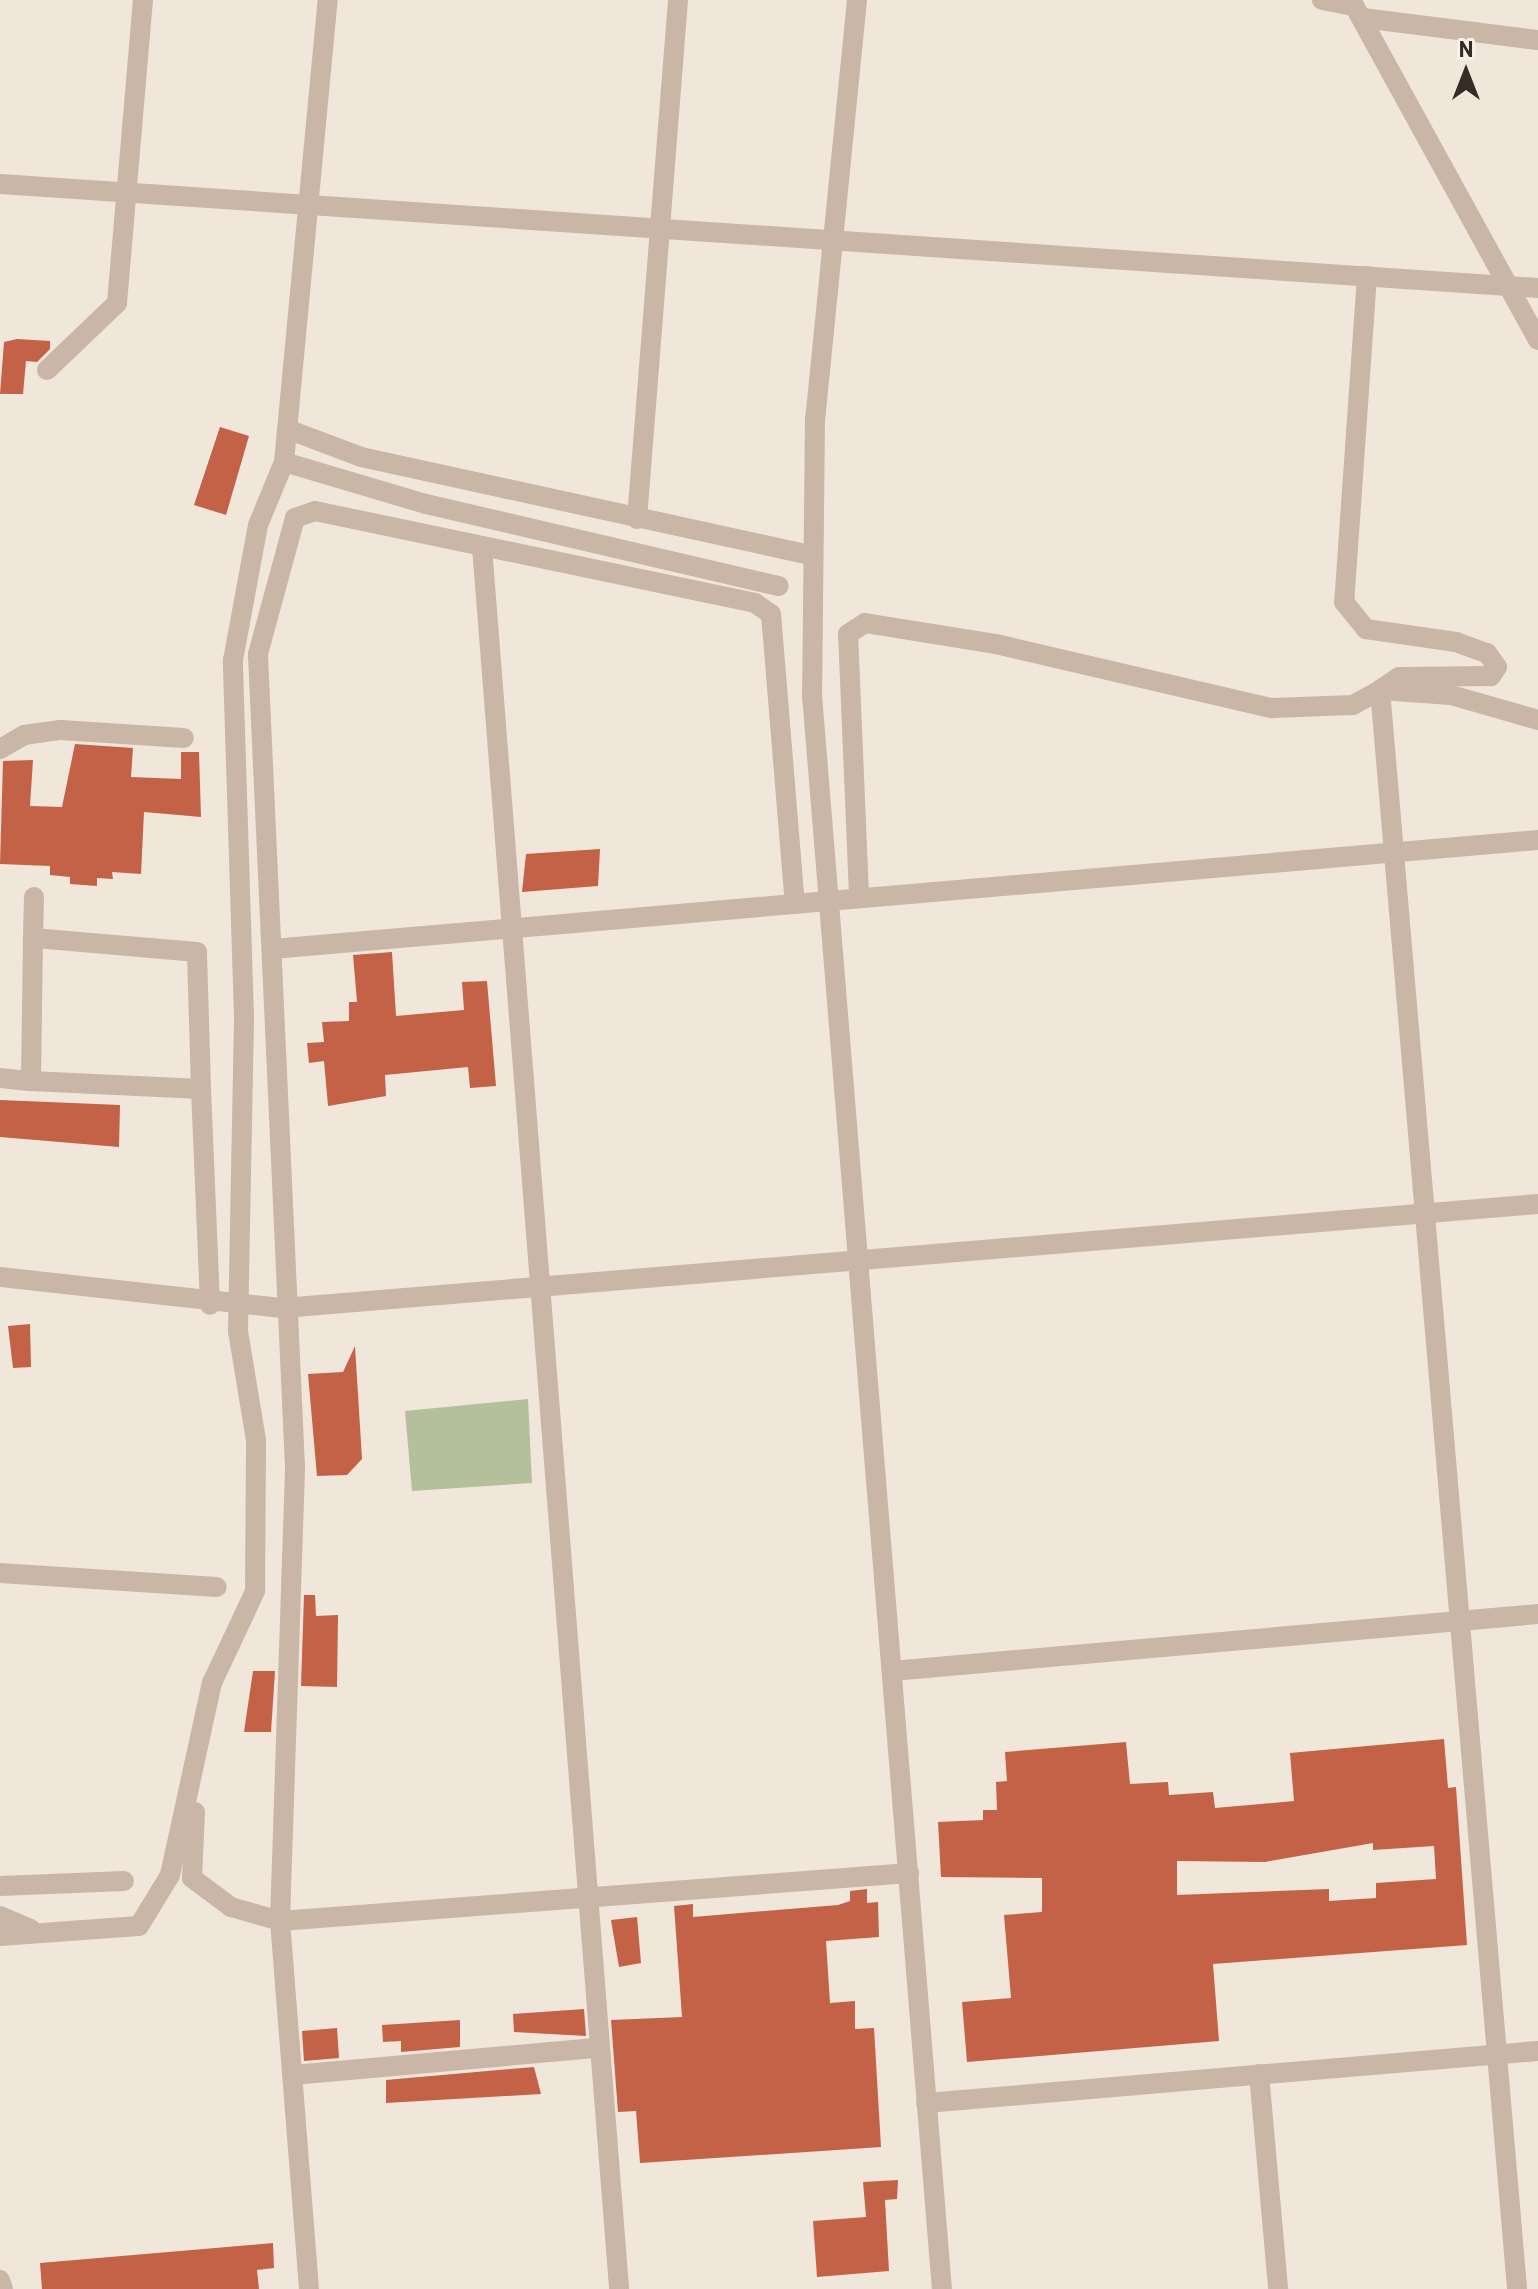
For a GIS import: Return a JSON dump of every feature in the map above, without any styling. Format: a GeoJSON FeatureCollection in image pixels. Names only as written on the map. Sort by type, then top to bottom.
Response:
{"type":"FeatureCollection","features":[{"type":"Feature","properties":{"kind":"street"},"geometry":{"type":"LineString","coordinates":[[47,370],[117,303],[129,193],[143,0]]}},
{"type":"Feature","properties":{"kind":"street"},"geometry":{"type":"LineString","coordinates":[[0,1936],[139,1926],[170,1875],[197,1769],[212,1683],[255,1591],[256,1440],[239,1307],[244,1017],[233,660],[258,525],[284,462],[312,205],[328,0]]}},
{"type":"Feature","properties":{"kind":"street"},"geometry":{"type":"LineString","coordinates":[[637,519],[664,227],[678,0]]}},
{"type":"Feature","properties":{"kind":"street"},"geometry":{"type":"LineString","coordinates":[[857,0],[832,241],[811,555],[826,899],[942,2289]]}},
{"type":"Feature","properties":{"kind":"street"},"geometry":{"type":"LineString","coordinates":[[1322,0],[1538,40]]}},
{"type":"Feature","properties":{"kind":"street"},"geometry":{"type":"LineString","coordinates":[[1356,8],[1538,340]]}},
{"type":"Feature","properties":{"kind":"street"},"geometry":{"type":"LineString","coordinates":[[0,184],[1538,288]]}},
{"type":"Feature","properties":{"kind":"street"},"geometry":{"type":"LineString","coordinates":[[859,895],[848,634],[865,623],[996,644],[1272,708],[1343,707],[1380,690],[1399,677],[1491,676],[1497,667],[1487,653],[1456,642],[1366,629],[1344,602],[1367,276]]}},
{"type":"Feature","properties":{"kind":"street"},"geometry":{"type":"LineString","coordinates":[[287,429],[361,457],[811,555]]}},
{"type":"Feature","properties":{"kind":"street"},"geometry":{"type":"LineString","coordinates":[[284,462],[426,504],[779,586]]}},
{"type":"Feature","properties":{"kind":"street"},"geometry":{"type":"LineString","coordinates":[[309,2289],[280,1921],[295,1467],[283,1308],[272,949],[258,654],[295,518],[315,511],[755,603],[771,614],[795,904]]}},
{"type":"Feature","properties":{"kind":"street"},"geometry":{"type":"LineString","coordinates":[[482,547],[545,1292],[598,2048],[619,2289]]}},
{"type":"Feature","properties":{"kind":"street"},"geometry":{"type":"LineString","coordinates":[[1380,690],[1451,695],[1538,720]]}},
{"type":"Feature","properties":{"kind":"street"},"geometry":{"type":"LineString","coordinates":[[1380,690],[1517,2289]]}},
{"type":"Feature","properties":{"kind":"street"},"geometry":{"type":"LineString","coordinates":[[0,749],[24,735],[61,730],[184,738]]}},
{"type":"Feature","properties":{"kind":"street"},"geometry":{"type":"LineString","coordinates":[[272,949],[795,904],[859,895],[1538,840]]}},
{"type":"Feature","properties":{"kind":"street"},"geometry":{"type":"LineString","coordinates":[[31,1081],[34,897]]}},
{"type":"Feature","properties":{"kind":"street"},"geometry":{"type":"LineString","coordinates":[[33,938],[197,952],[210,1305]]}},
{"type":"Feature","properties":{"kind":"street"},"geometry":{"type":"LineString","coordinates":[[0,1078],[201,1089]]}},
{"type":"Feature","properties":{"kind":"street"},"geometry":{"type":"LineString","coordinates":[[0,1277],[210,1305],[283,1308],[545,1292],[1538,1204]]}},
{"type":"Feature","properties":{"kind":"street"},"geometry":{"type":"LineString","coordinates":[[0,1573],[217,1587]]}},
{"type":"Feature","properties":{"kind":"street"},"geometry":{"type":"LineString","coordinates":[[892,1671],[1538,1614]]}},
{"type":"Feature","properties":{"kind":"street"},"geometry":{"type":"LineString","coordinates":[[197,1769],[192,1878],[231,1907],[280,1921],[909,1873]]}},
{"type":"Feature","properties":{"kind":"street"},"geometry":{"type":"LineString","coordinates":[[0,1886],[124,1881]]}},
{"type":"Feature","properties":{"kind":"street"},"geometry":{"type":"LineString","coordinates":[[0,1916],[37,1933]]}},
{"type":"Feature","properties":{"kind":"street"},"geometry":{"type":"LineString","coordinates":[[293,2075],[598,2048]]}},
{"type":"Feature","properties":{"kind":"street"},"geometry":{"type":"LineString","coordinates":[[926,2103],[1538,2051]]}},
{"type":"Feature","properties":{"kind":"street"},"geometry":{"type":"LineString","coordinates":[[1259,2074],[1278,2289]]}},
{"type":"Feature","properties":{"kind":"street"},"geometry":{"type":"LineString","coordinates":[[0,2280],[3,2289]]}},
{"type":"Feature","properties":{"kind":"green space"},"geometry":{"type":"Polygon","coordinates":[[[528,1399],[532,1483],[412,1491],[405,1411],[528,1399]]]}},
{"type":"Feature","properties":{"kind":"building"},"geometry":{"type":"Polygon","coordinates":[[[17,339],[50,341],[50,349],[37,362],[26,361],[23,394],[0,394],[4,342],[17,339]]]}},
{"type":"Feature","properties":{"kind":"building"},"geometry":{"type":"Polygon","coordinates":[[[220,427],[249,436],[226,515],[194,505],[220,427]]]}},
{"type":"Feature","properties":{"kind":"building"},"geometry":{"type":"Polygon","coordinates":[[[75,744],[133,748],[131,777],[181,779],[181,752],[199,752],[201,817],[144,812],[141,874],[112,872],[113,879],[97,878],[97,886],[70,884],[70,877],[50,875],[50,866],[0,864],[3,761],[33,760],[30,806],[62,807],[75,744]]]}},
{"type":"Feature","properties":{"kind":"building"},"geometry":{"type":"Polygon","coordinates":[[[600,849],[598,886],[522,892],[526,854],[600,849]]]}},
{"type":"Feature","properties":{"kind":"building"},"geometry":{"type":"Polygon","coordinates":[[[392,952],[396,1016],[464,1010],[462,982],[487,981],[496,1086],[470,1088],[468,1067],[385,1075],[386,1096],[328,1106],[324,1061],[309,1063],[307,1043],[324,1042],[322,1022],[349,1021],[349,1002],[357,1002],[353,955],[392,952]]]}},
{"type":"Feature","properties":{"kind":"building"},"geometry":{"type":"Polygon","coordinates":[[[0,1100],[120,1105],[119,1147],[0,1137],[0,1100]]]}},
{"type":"Feature","properties":{"kind":"building"},"geometry":{"type":"Polygon","coordinates":[[[30,1324],[31,1367],[13,1368],[8,1326],[30,1324]]]}},
{"type":"Feature","properties":{"kind":"building"},"geometry":{"type":"Polygon","coordinates":[[[355,1346],[362,1459],[347,1475],[317,1476],[308,1374],[343,1372],[355,1346]]]}},
{"type":"Feature","properties":{"kind":"building"},"geometry":{"type":"Polygon","coordinates":[[[304,1595],[315,1595],[316,1616],[338,1615],[337,1687],[301,1686],[304,1595]]]}},
{"type":"Feature","properties":{"kind":"building"},"geometry":{"type":"Polygon","coordinates":[[[253,1671],[275,1671],[271,1732],[244,1732],[253,1671]]]}},
{"type":"Feature","properties":{"kind":"building"},"geometry":{"type":"Polygon","coordinates":[[[1444,1739],[1448,1788],[1456,1787],[1467,1945],[1213,1964],[1219,2041],[967,2062],[962,2002],[1011,1998],[1004,1915],[1042,1912],[1042,1878],[941,1877],[938,1822],[983,1820],[983,1810],[997,1810],[996,1782],[1007,1781],[1005,1752],[1126,1742],[1130,1784],[1168,1782],[1169,1795],[1213,1792],[1215,1808],[1294,1801],[1290,1753],[1444,1739]],[[1373,1843],[1265,1862],[1177,1861],[1177,1895],[1329,1889],[1329,1901],[1376,1898],[1376,1883],[1436,1879],[1434,1846],[1373,1850],[1373,1843]]]}},
{"type":"Feature","properties":{"kind":"building"},"geometry":{"type":"Polygon","coordinates":[[[867,1889],[867,1903],[878,1902],[879,1937],[826,1941],[830,2003],[855,2001],[855,2029],[874,2028],[881,2147],[640,2163],[636,2111],[618,2112],[611,2020],[682,2017],[674,1906],[693,1904],[693,1917],[838,1905],[850,1901],[850,1891],[867,1889]]]}},
{"type":"Feature","properties":{"kind":"building"},"geometry":{"type":"Polygon","coordinates":[[[637,1917],[641,1963],[619,1967],[611,1920],[637,1917]]]}},
{"type":"Feature","properties":{"kind":"building"},"geometry":{"type":"Polygon","coordinates":[[[584,2009],[586,2036],[514,2032],[513,2014],[584,2009]]]}},
{"type":"Feature","properties":{"kind":"building"},"geometry":{"type":"Polygon","coordinates":[[[460,2020],[460,2047],[401,2052],[401,2041],[383,2042],[382,2025],[460,2020]]]}},
{"type":"Feature","properties":{"kind":"building"},"geometry":{"type":"Polygon","coordinates":[[[337,2028],[339,2058],[304,2061],[302,2031],[337,2028]]]}},
{"type":"Feature","properties":{"kind":"building"},"geometry":{"type":"Polygon","coordinates":[[[534,2067],[541,2094],[386,2103],[386,2080],[534,2067]]]}},
{"type":"Feature","properties":{"kind":"building"},"geometry":{"type":"Polygon","coordinates":[[[898,2180],[897,2199],[885,2200],[889,2271],[817,2277],[813,2221],[866,2217],[863,2182],[898,2180]]]}},
{"type":"Feature","properties":{"kind":"building"},"geometry":{"type":"Polygon","coordinates":[[[273,2243],[274,2268],[257,2270],[259,2289],[42,2289],[40,2263],[273,2243]]]}}]}
